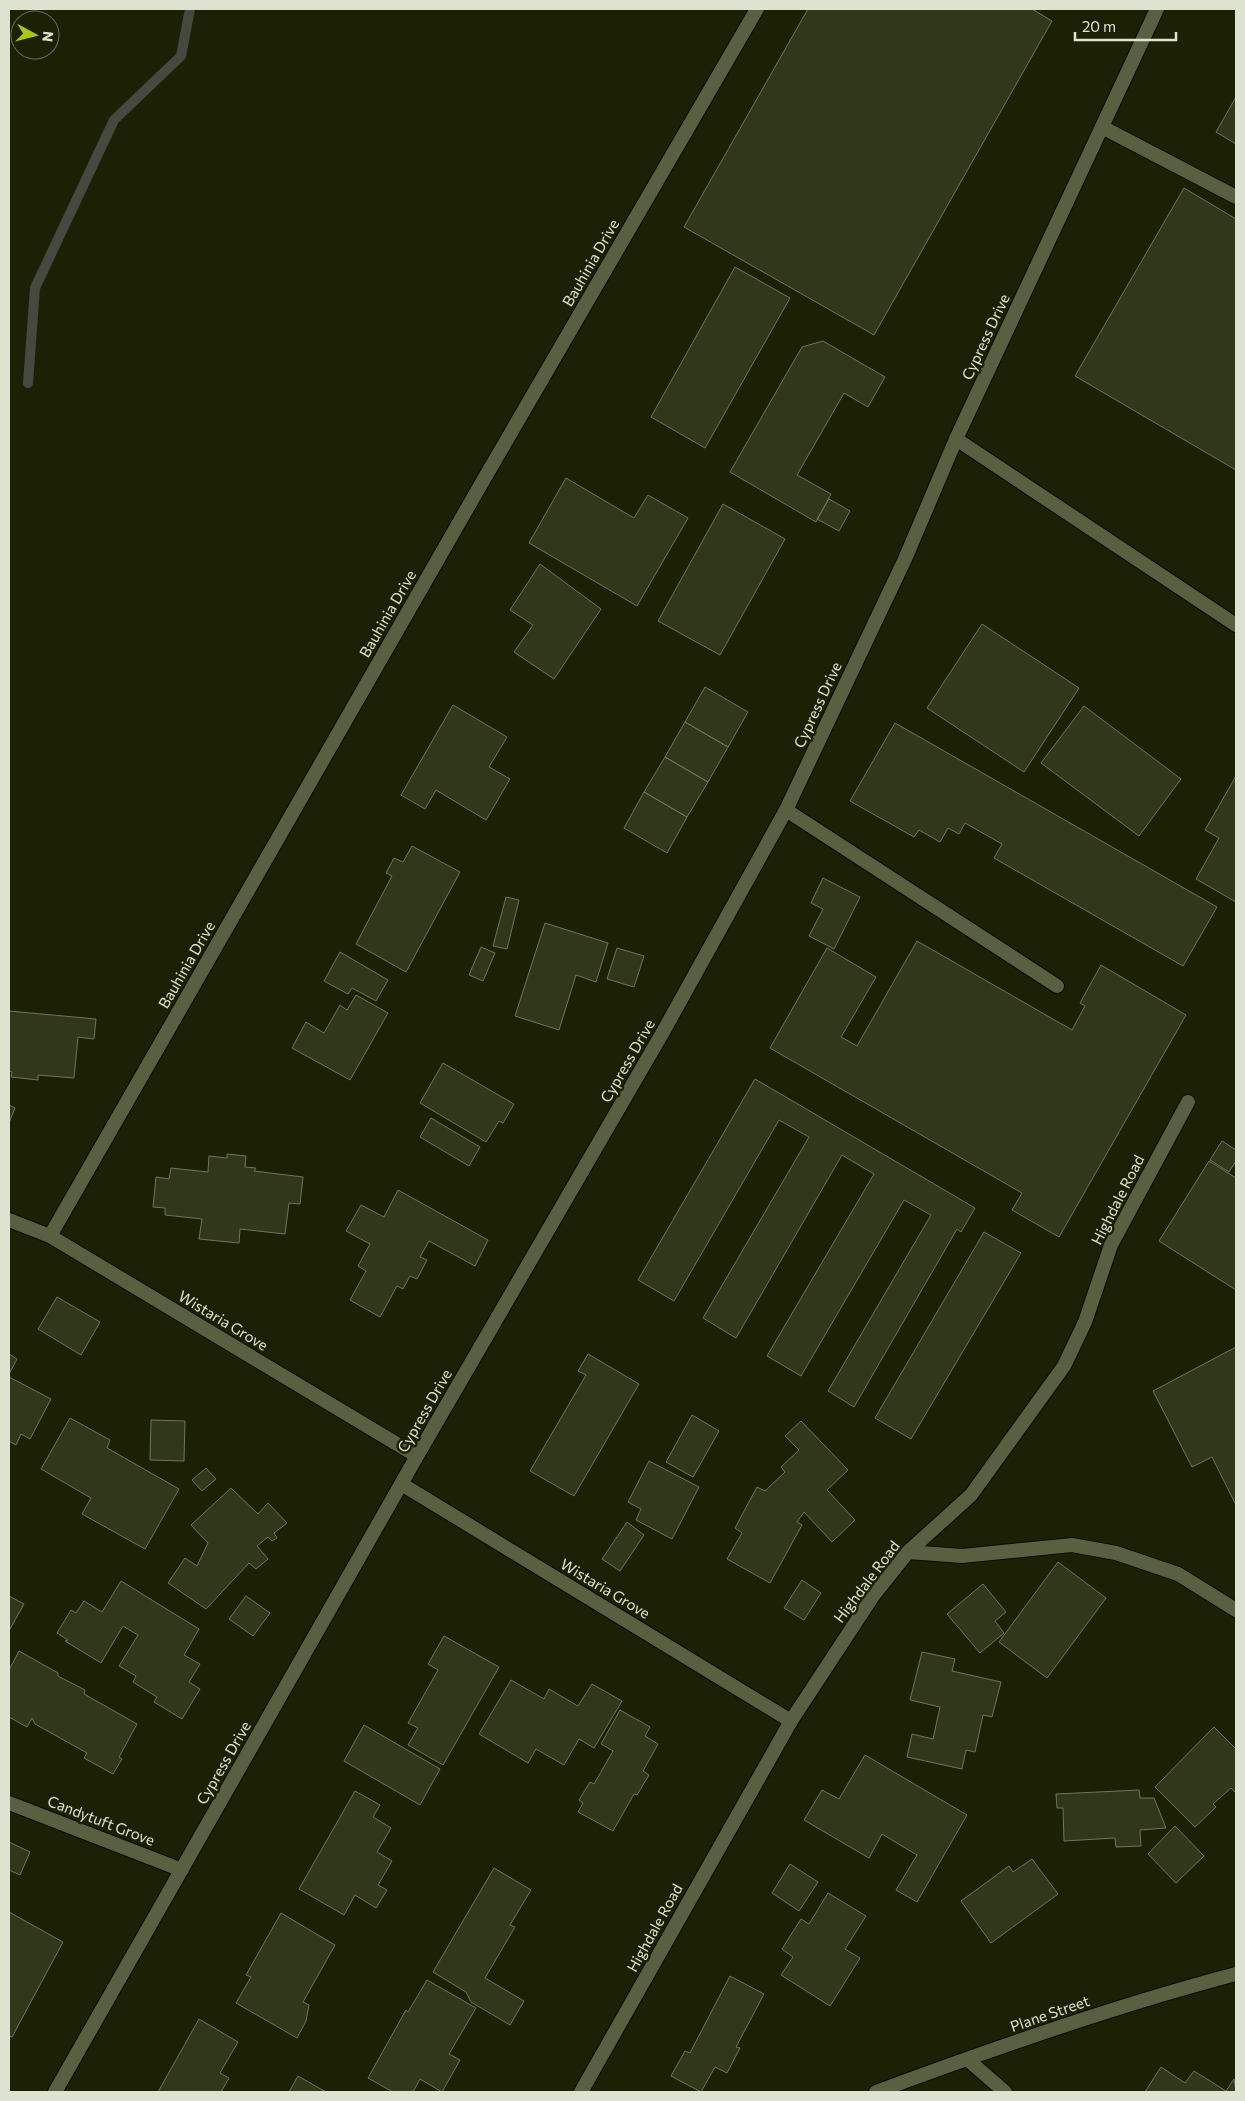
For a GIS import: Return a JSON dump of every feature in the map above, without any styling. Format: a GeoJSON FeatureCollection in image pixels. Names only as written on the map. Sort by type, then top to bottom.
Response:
{"type":"FeatureCollection","features":[{"type":"Feature","properties":{"kind":"street","name":"Bauhinia Drive"},"geometry":{"type":"LineString","coordinates":[[50,1236],[480,486],[757,9]]}},
{"type":"Feature","properties":{"kind":"street","name":"Cypress Drive"},"geometry":{"type":"LineString","coordinates":[[55,2092],[403,1485],[417,1456],[663,1032],[786,810],[905,559],[956,439],[1157,9]]}},
{"type":"Feature","properties":{"kind":"street"},"geometry":{"type":"LineString","coordinates":[[1102,127],[1236,197]]}},
{"type":"Feature","properties":{"kind":"street"},"geometry":{"type":"LineString","coordinates":[[956,439],[1236,625]]}},
{"type":"Feature","properties":{"kind":"street"},"geometry":{"type":"LineString","coordinates":[[786,810],[1058,986]]}},
{"type":"Feature","properties":{"kind":"street","name":"Highdale Road"},"geometry":{"type":"LineString","coordinates":[[581,2092],[791,1721],[873,1596],[908,1552],[971,1495],[1064,1366],[1085,1322],[1111,1246],[1188,1102]]}},
{"type":"Feature","properties":{"kind":"street","name":"Wistaria Grove"},"geometry":{"type":"LineString","coordinates":[[9,1220],[50,1236],[417,1456]]}},
{"type":"Feature","properties":{"kind":"street","name":"Wistaria Grove"},"geometry":{"type":"LineString","coordinates":[[403,1485],[791,1721]]}},
{"type":"Feature","properties":{"kind":"street"},"geometry":{"type":"LineString","coordinates":[[908,1552],[962,1556],[1072,1545],[1116,1553],[1178,1574],[1236,1610]]}},
{"type":"Feature","properties":{"kind":"street","name":"Candytuft Grove"},"geometry":{"type":"LineString","coordinates":[[9,1802],[182,1870]]}},
{"type":"Feature","properties":{"kind":"street","name":"Plane Street"},"geometry":{"type":"LineString","coordinates":[[876,2092],[967,2059],[1173,1990],[1236,1974]]}},
{"type":"Feature","properties":{"kind":"street"},"geometry":{"type":"LineString","coordinates":[[967,2059],[1005,2092]]}},
{"type":"Feature","properties":{"kind":"building"},"geometry":{"type":"Polygon","coordinates":[[[808,9],[1032,9],[1052,21],[874,335],[684,227],[808,9]]]}},
{"type":"Feature","properties":{"kind":"building"},"geometry":{"type":"Polygon","coordinates":[[[1236,97],[1236,144],[1216,132],[1236,97]]]}},
{"type":"Feature","properties":{"kind":"building"},"geometry":{"type":"Polygon","coordinates":[[[1184,188],[1236,219],[1236,470],[1075,376],[1184,188]]]}},
{"type":"Feature","properties":{"kind":"building"},"geometry":{"type":"Polygon","coordinates":[[[735,267],[790,298],[705,448],[651,417],[735,267]]]}},
{"type":"Feature","properties":{"kind":"building"},"geometry":{"type":"Polygon","coordinates":[[[823,341],[885,377],[868,407],[844,393],[797,475],[831,494],[816,522],[730,472],[802,347],[823,341]]]}},
{"type":"Feature","properties":{"kind":"building"},"geometry":{"type":"Polygon","coordinates":[[[566,478],[634,518],[648,495],[688,518],[637,606],[529,543],[566,478]]]}},
{"type":"Feature","properties":{"kind":"building"},"geometry":{"type":"Polygon","coordinates":[[[829,499],[850,511],[839,531],[817,519],[829,499]]]}},
{"type":"Feature","properties":{"kind":"building"},"geometry":{"type":"Polygon","coordinates":[[[723,504],[785,539],[720,655],[658,621],[723,504]]]}},
{"type":"Feature","properties":{"kind":"building"},"geometry":{"type":"Polygon","coordinates":[[[540,564],[601,609],[554,679],[514,652],[533,625],[510,610],[540,564]]]}},
{"type":"Feature","properties":{"kind":"building"},"geometry":{"type":"Polygon","coordinates":[[[982,624],[1079,688],[1024,772],[927,708],[982,624]]]}},
{"type":"Feature","properties":{"kind":"building"},"geometry":{"type":"Polygon","coordinates":[[[705,687],[748,712],[728,747],[685,722],[705,687]]]}},
{"type":"Feature","properties":{"kind":"building"},"geometry":{"type":"Polygon","coordinates":[[[453,705],[507,737],[489,767],[510,779],[486,820],[436,790],[425,809],[401,795],[453,705]]]}},
{"type":"Feature","properties":{"kind":"building"},"geometry":{"type":"Polygon","coordinates":[[[1084,706],[1181,779],[1139,836],[1041,763],[1084,706]]]}},
{"type":"Feature","properties":{"kind":"building"},"geometry":{"type":"Polygon","coordinates":[[[685,722],[728,747],[708,782],[665,757],[685,722]]]}},
{"type":"Feature","properties":{"kind":"building"},"geometry":{"type":"Polygon","coordinates":[[[895,723],[1217,907],[1183,966],[994,858],[1002,844],[965,823],[959,834],[948,828],[940,842],[919,830],[914,837],[850,801],[895,723]]]}},
{"type":"Feature","properties":{"kind":"building"},"geometry":{"type":"Polygon","coordinates":[[[665,757],[708,782],[687,817],[644,792],[665,757]]]}},
{"type":"Feature","properties":{"kind":"building"},"geometry":{"type":"Polygon","coordinates":[[[1236,776],[1236,902],[1196,879],[1219,838],[1205,830],[1236,776]]]}},
{"type":"Feature","properties":{"kind":"building"},"geometry":{"type":"Polygon","coordinates":[[[644,792],[687,817],[667,853],[624,828],[644,792]]]}},
{"type":"Feature","properties":{"kind":"building"},"geometry":{"type":"Polygon","coordinates":[[[412,846],[460,872],[406,972],[356,944],[392,876],[386,873],[394,858],[403,862],[412,846]]]}},
{"type":"Feature","properties":{"kind":"building"},"geometry":{"type":"Polygon","coordinates":[[[823,878],[860,897],[834,949],[809,936],[823,909],[811,903],[823,878]]]}},
{"type":"Feature","properties":{"kind":"building"},"geometry":{"type":"Polygon","coordinates":[[[506,897],[519,900],[507,949],[493,946],[506,897]]]}},
{"type":"Feature","properties":{"kind":"building"},"geometry":{"type":"Polygon","coordinates":[[[545,923],[608,943],[596,982],[576,975],[559,1030],[515,1016],[545,923]]]}},
{"type":"Feature","properties":{"kind":"building"},"geometry":{"type":"Polygon","coordinates":[[[917,941],[1072,1030],[1085,1006],[1080,1003],[1101,965],[1186,1015],[1059,1237],[1012,1210],[1022,1193],[770,1048],[827,948],[876,977],[841,1037],[857,1046],[917,941]]]}},
{"type":"Feature","properties":{"kind":"building"},"geometry":{"type":"Polygon","coordinates":[[[481,947],[495,953],[483,981],[469,975],[481,947]]]}},
{"type":"Feature","properties":{"kind":"building"},"geometry":{"type":"Polygon","coordinates":[[[617,948],[644,956],[634,987],[607,979],[617,948]]]}},
{"type":"Feature","properties":{"kind":"building"},"geometry":{"type":"Polygon","coordinates":[[[340,952],[388,980],[376,1001],[352,988],[348,994],[324,981],[340,952]]]}},
{"type":"Feature","properties":{"kind":"building"},"geometry":{"type":"Polygon","coordinates":[[[356,995],[388,1013],[350,1080],[292,1048],[306,1022],[324,1033],[340,1005],[347,1010],[356,995]]]}},
{"type":"Feature","properties":{"kind":"building"},"geometry":{"type":"Polygon","coordinates":[[[9,1011],[96,1019],[94,1039],[78,1037],[74,1078],[38,1075],[38,1080],[11,1077],[12,1072],[9,1071],[9,1011]]]}},
{"type":"Feature","properties":{"kind":"building"},"geometry":{"type":"Polygon","coordinates":[[[443,1063],[514,1104],[503,1123],[499,1121],[486,1142],[420,1103],[443,1063]]]}},
{"type":"Feature","properties":{"kind":"building"},"geometry":{"type":"Polygon","coordinates":[[[755,1079],[975,1208],[961,1232],[957,1229],[854,1407],[828,1391],[931,1215],[904,1200],[801,1376],[767,1356],[874,1174],[842,1155],[736,1338],[703,1318],[809,1137],[779,1120],[674,1301],[638,1280],[755,1079]]]}},
{"type":"Feature","properties":{"kind":"building"},"geometry":{"type":"Polygon","coordinates":[[[9,1105],[15,1108],[9,1123],[9,1105]]]}},
{"type":"Feature","properties":{"kind":"building"},"geometry":{"type":"Polygon","coordinates":[[[431,1118],[480,1147],[469,1166],[420,1137],[431,1118]]]}},
{"type":"Feature","properties":{"kind":"building"},"geometry":{"type":"Polygon","coordinates":[[[1222,1141],[1236,1150],[1236,1161],[1229,1172],[1210,1160],[1222,1141]]]}},
{"type":"Feature","properties":{"kind":"building"},"geometry":{"type":"Polygon","coordinates":[[[227,1154],[246,1156],[245,1167],[256,1168],[254,1171],[303,1177],[300,1204],[289,1203],[285,1234],[240,1229],[239,1243],[199,1239],[202,1219],[165,1215],[165,1208],[153,1207],[156,1177],[169,1179],[171,1168],[208,1172],[209,1156],[227,1158],[227,1154]]]}},
{"type":"Feature","properties":{"kind":"building"},"geometry":{"type":"Polygon","coordinates":[[[1209,1161],[1236,1178],[1236,1290],[1159,1241],[1209,1161]]]}},
{"type":"Feature","properties":{"kind":"building"},"geometry":{"type":"Polygon","coordinates":[[[398,1190],[488,1240],[475,1266],[429,1241],[420,1257],[427,1260],[417,1279],[410,1276],[403,1289],[397,1286],[380,1317],[350,1300],[366,1271],[358,1266],[370,1244],[346,1231],[361,1205],[384,1217],[398,1190]]]}},
{"type":"Feature","properties":{"kind":"building"},"geometry":{"type":"Polygon","coordinates":[[[984,1232],[1021,1253],[911,1439],[875,1418],[984,1232]]]}},
{"type":"Feature","properties":{"kind":"building"},"geometry":{"type":"Polygon","coordinates":[[[57,1297],[100,1322],[81,1355],[38,1329],[57,1297]]]}},
{"type":"Feature","properties":{"kind":"building"},"geometry":{"type":"Polygon","coordinates":[[[1236,1347],[1236,1505],[1212,1457],[1192,1467],[1153,1391],[1236,1347]]]}},
{"type":"Feature","properties":{"kind":"building"},"geometry":{"type":"Polygon","coordinates":[[[9,1354],[17,1359],[9,1374],[9,1354]]]}},
{"type":"Feature","properties":{"kind":"building"},"geometry":{"type":"Polygon","coordinates":[[[588,1354],[639,1384],[574,1496],[530,1471],[586,1375],[578,1371],[588,1354]]]}},
{"type":"Feature","properties":{"kind":"building"},"geometry":{"type":"Polygon","coordinates":[[[9,1377],[51,1399],[30,1439],[21,1434],[16,1445],[9,1441],[9,1377]]]}},
{"type":"Feature","properties":{"kind":"building"},"geometry":{"type":"Polygon","coordinates":[[[692,1415],[719,1431],[693,1477],[666,1462],[692,1415]]]}},
{"type":"Feature","properties":{"kind":"building"},"geometry":{"type":"Polygon","coordinates":[[[70,1418],[110,1440],[107,1448],[179,1489],[145,1549],[82,1514],[91,1498],[41,1469],[70,1418]]]}},
{"type":"Feature","properties":{"kind":"building"},"geometry":{"type":"Polygon","coordinates":[[[151,1420],[185,1421],[184,1461],[150,1460],[151,1420]]]}},
{"type":"Feature","properties":{"kind":"building"},"geometry":{"type":"Polygon","coordinates":[[[801,1421],[848,1470],[827,1490],[855,1520],[832,1542],[804,1512],[797,1522],[802,1525],[770,1583],[727,1559],[742,1533],[735,1528],[757,1487],[765,1491],[785,1472],[781,1467],[799,1450],[785,1436],[801,1421]]]}},
{"type":"Feature","properties":{"kind":"building"},"geometry":{"type":"Polygon","coordinates":[[[649,1461],[699,1487],[672,1539],[636,1520],[641,1509],[628,1502],[649,1461]]]}},
{"type":"Feature","properties":{"kind":"building"},"geometry":{"type":"Polygon","coordinates":[[[206,1468],[216,1479],[202,1491],[192,1480],[206,1468]]]}},
{"type":"Feature","properties":{"kind":"building"},"geometry":{"type":"Polygon","coordinates":[[[231,1488],[258,1514],[268,1503],[287,1523],[274,1533],[277,1538],[272,1541],[268,1537],[257,1546],[268,1559],[256,1569],[249,1563],[206,1609],[168,1583],[185,1558],[197,1566],[208,1543],[191,1525],[231,1488]]]}},
{"type":"Feature","properties":{"kind":"building"},"geometry":{"type":"Polygon","coordinates":[[[627,1522],[644,1535],[620,1571],[602,1559],[627,1522]]]}},
{"type":"Feature","properties":{"kind":"building"},"geometry":{"type":"Polygon","coordinates":[[[1058,1562],[1106,1598],[1047,1678],[999,1642],[1058,1562]]]}},
{"type":"Feature","properties":{"kind":"building"},"geometry":{"type":"Polygon","coordinates":[[[802,1580],[821,1593],[804,1620],[784,1608],[802,1580]]]}},
{"type":"Feature","properties":{"kind":"building"},"geometry":{"type":"Polygon","coordinates":[[[121,1581],[199,1629],[184,1655],[200,1664],[189,1682],[200,1689],[182,1719],[154,1702],[157,1697],[133,1682],[136,1676],[119,1666],[138,1635],[123,1626],[101,1663],[65,1641],[68,1640],[57,1633],[71,1610],[76,1613],[84,1601],[102,1612],[121,1581]]]}},
{"type":"Feature","properties":{"kind":"building"},"geometry":{"type":"Polygon","coordinates":[[[983,1584],[1006,1612],[995,1621],[1004,1633],[980,1653],[947,1614],[983,1584]]]}},
{"type":"Feature","properties":{"kind":"building"},"geometry":{"type":"Polygon","coordinates":[[[9,1596],[24,1604],[9,1631],[9,1596]]]}},
{"type":"Feature","properties":{"kind":"building"},"geometry":{"type":"Polygon","coordinates":[[[246,1596],[270,1613],[253,1636],[229,1619],[246,1596]]]}},
{"type":"Feature","properties":{"kind":"building"},"geometry":{"type":"Polygon","coordinates":[[[444,1636],[499,1667],[443,1765],[408,1745],[418,1728],[408,1723],[438,1670],[428,1664],[444,1636]]]}},
{"type":"Feature","properties":{"kind":"building"},"geometry":{"type":"Polygon","coordinates":[[[19,1651],[58,1673],[58,1676],[85,1690],[84,1694],[137,1724],[119,1757],[122,1759],[113,1774],[84,1758],[87,1753],[35,1724],[32,1718],[27,1727],[9,1717],[9,1670],[19,1651]]]}},
{"type":"Feature","properties":{"kind":"building"},"geometry":{"type":"Polygon","coordinates":[[[922,1652],[955,1659],[952,1671],[1001,1682],[992,1717],[983,1715],[975,1752],[966,1750],[962,1769],[907,1757],[912,1734],[933,1739],[940,1707],[910,1700],[922,1652]]]}},
{"type":"Feature","properties":{"kind":"building"},"geometry":{"type":"Polygon","coordinates":[[[511,1680],[544,1699],[549,1689],[578,1706],[592,1684],[622,1701],[594,1748],[579,1739],[564,1765],[536,1749],[528,1763],[479,1734],[511,1680]]]}},
{"type":"Feature","properties":{"kind":"building"},"geometry":{"type":"Polygon","coordinates":[[[620,1710],[650,1727],[645,1736],[658,1744],[643,1771],[649,1775],[637,1795],[634,1794],[613,1831],[578,1812],[583,1803],[579,1800],[590,1782],[594,1784],[613,1751],[601,1744],[620,1710]]]}},
{"type":"Feature","properties":{"kind":"building"},"geometry":{"type":"Polygon","coordinates":[[[364,1725],[440,1769],[420,1805],[344,1761],[364,1725]]]}},
{"type":"Feature","properties":{"kind":"building"},"geometry":{"type":"Polygon","coordinates":[[[1214,1727],[1236,1749],[1236,1793],[1231,1788],[1213,1804],[1216,1807],[1195,1827],[1155,1787],[1214,1727]]]}},
{"type":"Feature","properties":{"kind":"building"},"geometry":{"type":"Polygon","coordinates":[[[865,1755],[967,1815],[917,1902],[896,1890],[917,1855],[882,1834],[869,1858],[804,1820],[822,1790],[839,1799],[865,1755]]]}},
{"type":"Feature","properties":{"kind":"building"},"geometry":{"type":"Polygon","coordinates":[[[1139,1790],[1140,1798],[1154,1798],[1166,1828],[1140,1830],[1141,1846],[1116,1847],[1115,1838],[1064,1841],[1063,1808],[1057,1808],[1056,1794],[1139,1790]]]}},
{"type":"Feature","properties":{"kind":"building"},"geometry":{"type":"Polygon","coordinates":[[[355,1791],[380,1805],[373,1817],[391,1828],[377,1852],[392,1861],[378,1885],[387,1890],[376,1908],[355,1895],[344,1915],[299,1889],[355,1791]]]}},
{"type":"Feature","properties":{"kind":"building"},"geometry":{"type":"Polygon","coordinates":[[[1175,1826],[1204,1856],[1176,1883],[1148,1854],[1175,1826]]]}},
{"type":"Feature","properties":{"kind":"building"},"geometry":{"type":"Polygon","coordinates":[[[9,1842],[30,1852],[20,1875],[9,1870],[9,1842]]]}},
{"type":"Feature","properties":{"kind":"building"},"geometry":{"type":"Polygon","coordinates":[[[1032,1859],[1058,1894],[991,1943],[961,1901],[1009,1866],[1013,1872],[1032,1859]]]}},
{"type":"Feature","properties":{"kind":"building"},"geometry":{"type":"Polygon","coordinates":[[[790,1864],[818,1882],[799,1911],[772,1893],[790,1864]]]}},
{"type":"Feature","properties":{"kind":"building"},"geometry":{"type":"Polygon","coordinates":[[[494,1868],[531,1890],[510,1925],[515,1927],[485,1978],[524,2001],[510,2025],[471,2002],[466,1992],[433,1972],[494,1868]]]}},
{"type":"Feature","properties":{"kind":"building"},"geometry":{"type":"Polygon","coordinates":[[[828,1893],[866,1916],[845,1949],[860,1958],[830,2006],[781,1975],[793,1957],[782,1949],[801,1919],[809,1924],[828,1893]]]}},
{"type":"Feature","properties":{"kind":"building"},"geometry":{"type":"Polygon","coordinates":[[[9,1912],[63,1942],[12,2037],[9,2036],[9,1912]]]}},
{"type":"Feature","properties":{"kind":"building"},"geometry":{"type":"Polygon","coordinates":[[[281,1913],[335,1945],[303,2002],[309,2005],[306,2021],[297,2038],[236,2003],[251,1977],[246,1975],[281,1913]]]}},
{"type":"Feature","properties":{"kind":"building"},"geometry":{"type":"Polygon","coordinates":[[[730,1976],[764,1994],[736,2047],[740,2048],[727,2073],[715,2067],[701,2092],[671,2076],[685,2051],[690,2053],[730,1976]]]}},
{"type":"Feature","properties":{"kind":"building"},"geometry":{"type":"Polygon","coordinates":[[[427,1980],[476,2008],[449,2054],[460,2060],[442,2092],[420,2079],[413,2092],[393,2092],[368,2078],[406,2010],[408,2012],[427,1980]]]}},
{"type":"Feature","properties":{"kind":"building"},"geometry":{"type":"Polygon","coordinates":[[[199,2019],[238,2042],[220,2073],[229,2078],[221,2092],[158,2092],[199,2019]]]}},
{"type":"Feature","properties":{"kind":"building"},"geometry":{"type":"Polygon","coordinates":[[[1161,2067],[1185,2083],[1194,2071],[1226,2091],[1234,2079],[1236,2092],[1145,2092],[1161,2067]]]}},
{"type":"Feature","properties":{"kind":"building"},"geometry":{"type":"Polygon","coordinates":[[[298,2076],[326,2092],[289,2092],[298,2076]]]}},
{"type":"Feature","properties":{"kind":"waterway"},"geometry":{"type":"LineString","coordinates":[[28,383],[35,288],[114,120],[181,56],[190,9]]}}]}
